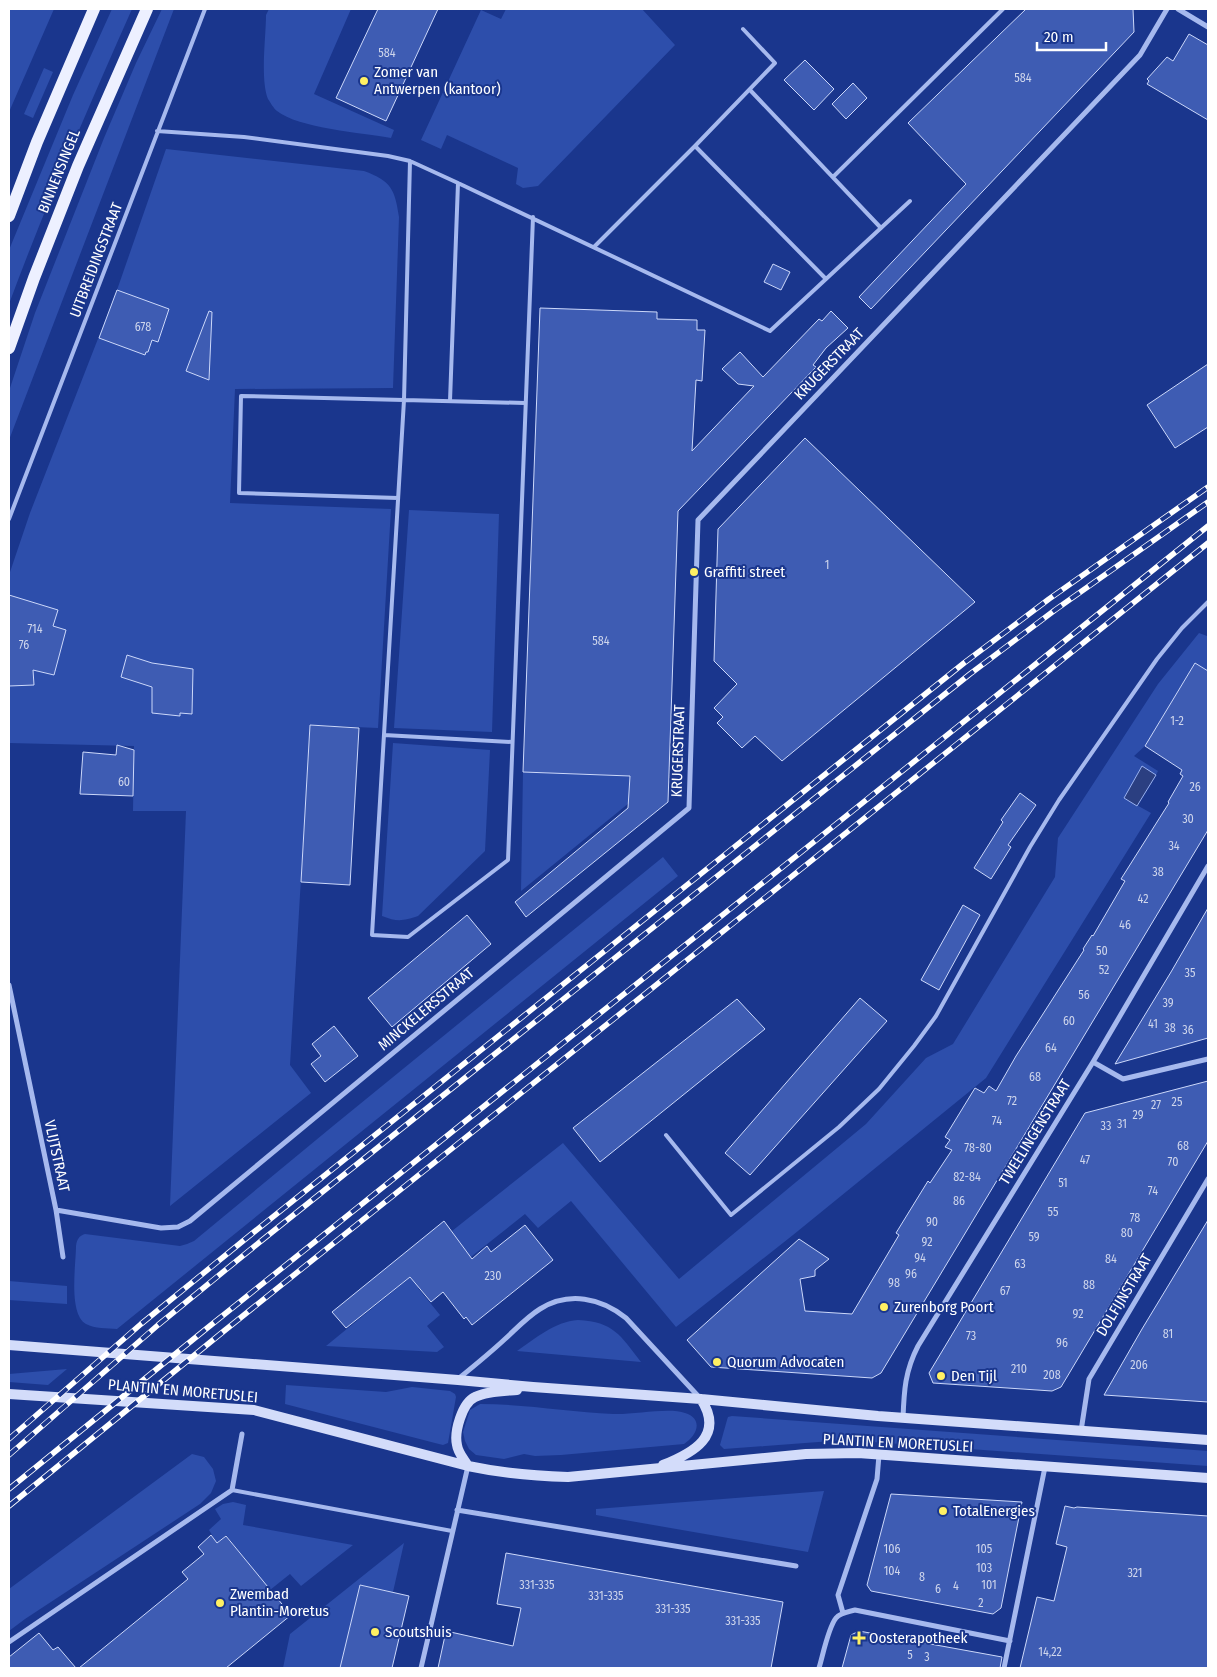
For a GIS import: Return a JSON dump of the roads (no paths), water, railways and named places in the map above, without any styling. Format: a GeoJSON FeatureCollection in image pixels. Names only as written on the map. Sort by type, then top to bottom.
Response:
{"type":"FeatureCollection","features":[{"type":"Feature","properties":{"kind":"main road","name":"BINNENSINGEL"},"geometry":{"type":"LineString","coordinates":[[9,216],[37,142],[94,9]]}},
{"type":"Feature","properties":{"kind":"main road","name":"BINNENSINGEL"},"geometry":{"type":"LineString","coordinates":[[9,348],[78,166],[147,9]]}},
{"type":"Feature","properties":{"kind":"main road","name":"PLANTIN EN MORETUSLEI"},"geometry":{"type":"LineString","coordinates":[[9,1345],[458,1380],[533,1388],[701,1399],[903,1418],[1208,1440]]}},
{"type":"Feature","properties":{"kind":"main road"},"geometry":{"type":"LineString","coordinates":[[468,1466],[458,1450],[456,1435],[464,1407],[469,1401],[484,1394],[533,1388]]}},
{"type":"Feature","properties":{"kind":"main road","name":"PLANTIN EN MORETUSLEI"},"geometry":{"type":"LineString","coordinates":[[9,1394],[254,1410],[468,1466],[527,1475],[568,1477],[806,1454],[858,1453],[1208,1478]]}},
{"type":"Feature","properties":{"kind":"main road"},"geometry":{"type":"LineString","coordinates":[[653,1470],[686,1456],[705,1439],[709,1428],[709,1417],[701,1399]]}},
{"type":"Feature","properties":{"kind":"street","name":"KRUGERSTRAAT"},"geometry":{"type":"LineString","coordinates":[[689,808],[698,520],[1140,56],[1167,9]]}},
{"type":"Feature","properties":{"kind":"street"},"geometry":{"type":"LineString","coordinates":[[1178,9],[1208,27]]}},
{"type":"Feature","properties":{"kind":"street","name":"MINCKELERSSTRAAT"},"geometry":{"type":"LineString","coordinates":[[178,1227],[190,1221],[689,808]]}},
{"type":"Feature","properties":{"kind":"street","name":"TWEELINGENSTRAAT"},"geometry":{"type":"LineString","coordinates":[[903,1418],[906,1376],[914,1353],[1093,1062],[1208,866]]}},
{"type":"Feature","properties":{"kind":"street","name":"VLIJTSTRAAT"},"geometry":{"type":"LineString","coordinates":[[9,985],[56,1210],[161,1228],[178,1227]]}},
{"type":"Feature","properties":{"kind":"street"},"geometry":{"type":"LineString","coordinates":[[1093,1062],[1123,1079],[1208,1058]]}},
{"type":"Feature","properties":{"kind":"street","name":"DOLFIJNSTRAAT"},"geometry":{"type":"LineString","coordinates":[[1082,1431],[1089,1379],[1208,1179]]}},
{"type":"Feature","properties":{"kind":"street"},"geometry":{"type":"LineString","coordinates":[[56,1210],[63,1256]]}},
{"type":"Feature","properties":{"kind":"street"},"geometry":{"type":"LineString","coordinates":[[458,1380],[541,1308],[570,1298],[584,1299],[600,1302],[615,1309],[626,1318],[701,1399]]}},
{"type":"Feature","properties":{"kind":"street"},"geometry":{"type":"LineString","coordinates":[[9,1642],[232,1490],[242,1434]]}},
{"type":"Feature","properties":{"kind":"street"},"geometry":{"type":"LineString","coordinates":[[843,1613],[838,1595],[877,1480],[879,1455]]}},
{"type":"Feature","properties":{"kind":"street"},"geometry":{"type":"LineString","coordinates":[[421,1668],[468,1466]]}},
{"type":"Feature","properties":{"kind":"street"},"geometry":{"type":"LineString","coordinates":[[1004,1668],[1045,1467]]}},
{"type":"Feature","properties":{"kind":"street"},"geometry":{"type":"LineString","coordinates":[[457,1510],[796,1566]]}},
{"type":"Feature","properties":{"kind":"street"},"geometry":{"type":"LineString","coordinates":[[819,1668],[836,1618],[843,1613],[855,1610],[1010,1641]]}},
{"type":"Feature","properties":{"kind":"lane","name":"UITBREIDINGSTRAAT"},"geometry":{"type":"LineString","coordinates":[[9,519],[205,9]]}},
{"type":"Feature","properties":{"kind":"lane"},"geometry":{"type":"LineString","coordinates":[[833,177],[1003,9]]}},
{"type":"Feature","properties":{"kind":"lane"},"geometry":{"type":"LineString","coordinates":[[594,248],[775,63],[743,30]]}},
{"type":"Feature","properties":{"kind":"lane"},"geometry":{"type":"LineString","coordinates":[[750,90],[881,228]]}},
{"type":"Feature","properties":{"kind":"lane"},"geometry":{"type":"LineString","coordinates":[[157,131],[244,137],[388,156],[410,161],[533,217],[770,331],[910,201]]}},
{"type":"Feature","properties":{"kind":"lane"},"geometry":{"type":"LineString","coordinates":[[695,146],[826,279]]}},
{"type":"Feature","properties":{"kind":"lane"},"geometry":{"type":"LineString","coordinates":[[410,161],[404,400],[372,935],[408,937],[508,860],[533,217]]}},
{"type":"Feature","properties":{"kind":"lane"},"geometry":{"type":"LineString","coordinates":[[450,401],[458,183]]}},
{"type":"Feature","properties":{"kind":"lane"},"geometry":{"type":"LineString","coordinates":[[398,498],[239,493],[241,396],[525,403]]}},
{"type":"Feature","properties":{"kind":"lane"},"geometry":{"type":"LineString","coordinates":[[666,1135],[730,1214],[839,1127],[879,1089],[936,1016],[1030,847],[1059,800],[1147,672],[1182,628],[1208,602]]}},
{"type":"Feature","properties":{"kind":"lane"},"geometry":{"type":"LineString","coordinates":[[384,735],[512,742]]}},
{"type":"Feature","properties":{"kind":"lane"},"geometry":{"type":"LineString","coordinates":[[232,1490],[452,1531]]}},
{"type":"Feature","properties":{"kind":"railway"},"geometry":{"type":"LineString","coordinates":[[9,1439],[141,1324],[254,1232],[964,663],[1049,599],[1208,487]]}},
{"type":"Feature","properties":{"kind":"railway"},"geometry":{"type":"LineString","coordinates":[[9,1455],[158,1325],[261,1241],[970,674],[1055,610],[1208,502]]}},
{"type":"Feature","properties":{"kind":"railway"},"geometry":{"type":"LineString","coordinates":[[9,1489],[1208,526]]}},
{"type":"Feature","properties":{"kind":"railway"},"geometry":{"type":"LineString","coordinates":[[9,1506],[224,1331],[1208,543]]}},
{"type":"Feature","properties":{"kind":"place","name":"Zomer van Antwerpen (kantoor)"},"geometry":{"type":"Point","coordinates":[364,81]}},
{"type":"Feature","properties":{"kind":"place","name":"Graffiti street"},"geometry":{"type":"Point","coordinates":[694,572]}},
{"type":"Feature","properties":{"kind":"place","name":"Zurenborg Poort"},"geometry":{"type":"Point","coordinates":[884,1307]}},
{"type":"Feature","properties":{"kind":"place","name":"Quorum Advocaten"},"geometry":{"type":"Point","coordinates":[717,1362]}},
{"type":"Feature","properties":{"kind":"place","name":"Den Tijl"},"geometry":{"type":"Point","coordinates":[941,1376]}},
{"type":"Feature","properties":{"kind":"place","name":"TotalEnergies"},"geometry":{"type":"Point","coordinates":[943,1511]}},
{"type":"Feature","properties":{"kind":"place","name":"Zwembad Plantin-Moretus"},"geometry":{"type":"Point","coordinates":[220,1603]}},
{"type":"Feature","properties":{"kind":"place","name":"Scoutshuis"},"geometry":{"type":"Point","coordinates":[375,1632]}},
{"type":"Feature","properties":{"kind":"place","name":"Oosterapotheek"},"geometry":{"type":"Point","coordinates":[859,1638]}}]}
